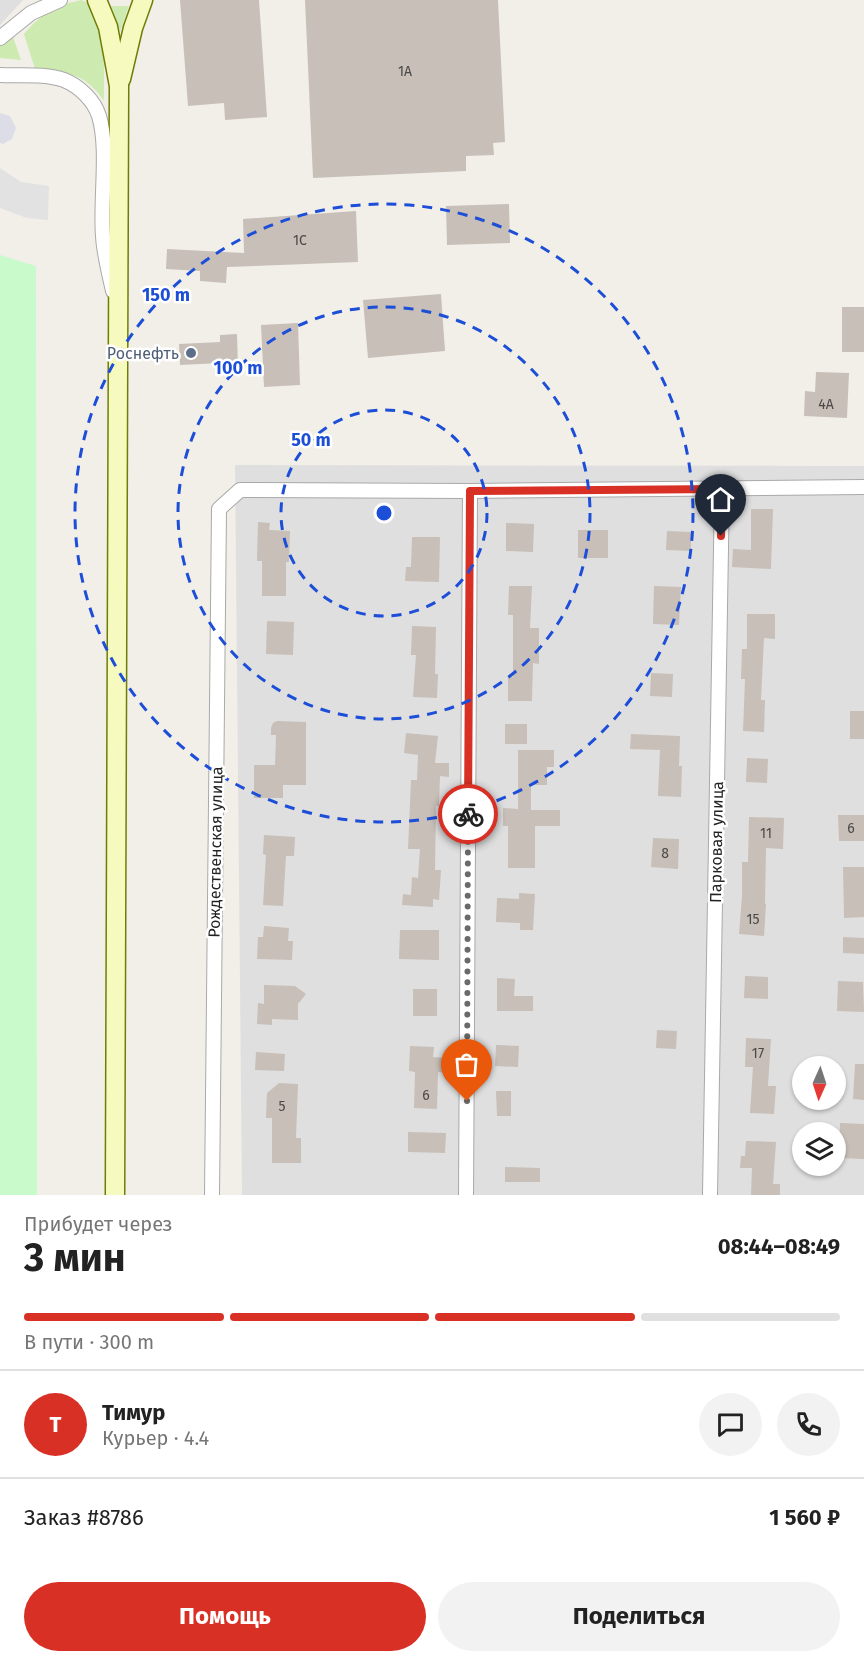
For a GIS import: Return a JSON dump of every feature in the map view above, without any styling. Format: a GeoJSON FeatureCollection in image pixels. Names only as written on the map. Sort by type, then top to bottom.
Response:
{"type":"FeatureCollection","features":[{"type":"Feature","properties":{"kind":"main road"},"geometry":{"type":"LineString","coordinates":[[97,0],[108,27],[119,86],[115,1195]]}},
{"type":"Feature","properties":{"kind":"main road"},"geometry":{"type":"LineString","coordinates":[[119,86],[132,28],[143,0]]}},
{"type":"Feature","properties":{"kind":"street"},"geometry":{"type":"LineString","coordinates":[[31,14],[39,0]]}},
{"type":"Feature","properties":{"kind":"street"},"geometry":{"type":"LineString","coordinates":[[0,38],[31,14],[60,0]]}},
{"type":"Feature","properties":{"kind":"street"},"geometry":{"type":"LineString","coordinates":[[0,75],[64,80],[79,88],[92,101],[99,114],[103,133],[103,236],[118,322]]}},
{"type":"Feature","properties":{"kind":"street"},"geometry":{"type":"LineString","coordinates":[[466,1195],[470,491],[864,487]]}},
{"type":"Feature","properties":{"kind":"street","name":"Парковая улица"},"geometry":{"type":"LineString","coordinates":[[710,1195],[722,489]]}},
{"type":"Feature","properties":{"kind":"street","name":"Рождественская улица"},"geometry":{"type":"LineString","coordinates":[[212,1195],[219,509],[240,490],[470,491]]}},
{"type":"Feature","properties":{"kind":"shaded area"},"geometry":{"type":"Polygon","coordinates":[[[0,0],[23,0],[0,25],[0,0]]]}},
{"type":"Feature","properties":{"kind":"shaded area"},"geometry":{"type":"Polygon","coordinates":[[[0,113],[10,116],[16,128],[12,139],[3,144],[0,143],[0,113]]]}},
{"type":"Feature","properties":{"kind":"shaded area"},"geometry":{"type":"Polygon","coordinates":[[[0,168],[21,182],[49,186],[48,220],[27,218],[0,208],[0,168]]]}},
{"type":"Feature","properties":{"kind":"shaded area"},"geometry":{"type":"Polygon","coordinates":[[[235,465],[864,466],[864,1195],[242,1195],[235,465]]]}},
{"type":"Feature","properties":{"kind":"green space"},"geometry":{"type":"Polygon","coordinates":[[[81,0],[90,5],[100,29],[104,61],[104,101],[90,85],[75,76],[57,71],[35,69],[24,34],[49,11],[81,0]]]}},
{"type":"Feature","properties":{"kind":"green space"},"geometry":{"type":"Polygon","coordinates":[[[111,6],[129,6],[120,32],[111,6]]]}},
{"type":"Feature","properties":{"kind":"green space"},"geometry":{"type":"Polygon","coordinates":[[[12,34],[21,60],[0,58],[0,43],[12,34]]]}},
{"type":"Feature","properties":{"kind":"green space"},"geometry":{"type":"Polygon","coordinates":[[[0,255],[36,266],[37,1195],[0,1195],[0,255]]]}},
{"type":"Feature","properties":{"kind":"building"},"geometry":{"type":"Polygon","coordinates":[[[180,0],[259,0],[267,117],[225,120],[224,103],[188,106],[180,0]]]}},
{"type":"Feature","properties":{"kind":"building"},"geometry":{"type":"Polygon","coordinates":[[[305,0],[498,0],[505,142],[493,143],[494,155],[466,156],[466,171],[313,178],[305,0]]]}},
{"type":"Feature","properties":{"kind":"building"},"geometry":{"type":"Polygon","coordinates":[[[509,204],[510,243],[447,245],[446,206],[509,204]]]}},
{"type":"Feature","properties":{"kind":"building"},"geometry":{"type":"Polygon","coordinates":[[[356,211],[358,262],[227,267],[226,283],[200,281],[200,271],[166,269],[167,249],[244,253],[243,219],[356,211]]]}},
{"type":"Feature","properties":{"kind":"building"},"geometry":{"type":"Polygon","coordinates":[[[441,294],[445,351],[368,358],[363,300],[441,294]]]}},
{"type":"Feature","properties":{"kind":"building"},"geometry":{"type":"Polygon","coordinates":[[[842,307],[864,307],[864,352],[842,352],[842,307]]]}},
{"type":"Feature","properties":{"kind":"building"},"geometry":{"type":"Polygon","coordinates":[[[298,323],[300,385],[264,387],[261,325],[298,323]]]}},
{"type":"Feature","properties":{"kind":"building"},"geometry":{"type":"Polygon","coordinates":[[[237,334],[238,367],[221,368],[221,363],[180,365],[179,344],[220,342],[220,335],[237,334]]]}},
{"type":"Feature","properties":{"kind":"building"},"geometry":{"type":"Polygon","coordinates":[[[816,372],[849,373],[847,418],[804,416],[805,391],[815,392],[816,372]]]}},
{"type":"Feature","properties":{"kind":"building"},"geometry":{"type":"Polygon","coordinates":[[[751,509],[773,509],[771,569],[732,567],[733,549],[751,550],[751,509]]]}},
{"type":"Feature","properties":{"kind":"building"},"geometry":{"type":"Polygon","coordinates":[[[258,522],[270,523],[269,530],[290,531],[289,562],[286,562],[286,596],[262,596],[262,561],[257,561],[258,522]]]}},
{"type":"Feature","properties":{"kind":"building"},"geometry":{"type":"Polygon","coordinates":[[[506,523],[534,524],[533,552],[506,551],[506,523]]]}},
{"type":"Feature","properties":{"kind":"building"},"geometry":{"type":"Polygon","coordinates":[[[578,530],[608,530],[608,558],[578,558],[578,530]]]}},
{"type":"Feature","properties":{"kind":"building"},"geometry":{"type":"Polygon","coordinates":[[[667,531],[691,532],[691,551],[666,550],[667,531]]]}},
{"type":"Feature","properties":{"kind":"building"},"geometry":{"type":"Polygon","coordinates":[[[412,537],[440,537],[439,582],[405,581],[406,567],[411,567],[412,537]]]}},
{"type":"Feature","properties":{"kind":"building"},"geometry":{"type":"Polygon","coordinates":[[[509,586],[532,586],[530,628],[539,628],[539,664],[533,663],[532,701],[508,701],[508,677],[513,677],[513,615],[508,615],[509,586]]]}},
{"type":"Feature","properties":{"kind":"building"},"geometry":{"type":"Polygon","coordinates":[[[654,586],[681,587],[679,625],[653,624],[654,586]]]}},
{"type":"Feature","properties":{"kind":"building"},"geometry":{"type":"Polygon","coordinates":[[[747,614],[775,614],[775,639],[764,638],[761,700],[765,700],[764,732],[743,731],[745,679],[741,679],[742,649],[747,649],[747,614]]]}},
{"type":"Feature","properties":{"kind":"building"},"geometry":{"type":"Polygon","coordinates":[[[267,621],[294,622],[293,655],[266,654],[267,621]]]}},
{"type":"Feature","properties":{"kind":"building"},"geometry":{"type":"Polygon","coordinates":[[[412,626],[436,627],[437,698],[413,697],[416,655],[411,655],[412,626]]]}},
{"type":"Feature","properties":{"kind":"building"},"geometry":{"type":"Polygon","coordinates":[[[651,673],[673,674],[672,697],[650,696],[651,673]]]}},
{"type":"Feature","properties":{"kind":"building"},"geometry":{"type":"Polygon","coordinates":[[[850,711],[864,711],[864,739],[850,739],[850,711]]]}},
{"type":"Feature","properties":{"kind":"building"},"geometry":{"type":"Polygon","coordinates":[[[277,721],[306,722],[306,785],[283,785],[283,798],[254,798],[254,765],[275,765],[276,735],[271,735],[271,728],[277,721]]]}},
{"type":"Feature","properties":{"kind":"building"},"geometry":{"type":"Polygon","coordinates":[[[505,724],[527,724],[527,744],[505,744],[505,724]]]}},
{"type":"Feature","properties":{"kind":"building"},"geometry":{"type":"Polygon","coordinates":[[[406,733],[438,736],[435,763],[449,763],[449,777],[440,776],[439,806],[436,806],[435,870],[441,870],[439,900],[433,899],[433,907],[402,905],[403,894],[411,895],[412,877],[418,878],[420,849],[408,849],[411,780],[417,780],[418,755],[404,753],[406,733]]]}},
{"type":"Feature","properties":{"kind":"building"},"geometry":{"type":"Polygon","coordinates":[[[631,734],[680,736],[681,797],[658,796],[660,750],[630,749],[631,734]]]}},
{"type":"Feature","properties":{"kind":"building"},"geometry":{"type":"Polygon","coordinates":[[[518,750],[554,750],[554,767],[547,767],[547,785],[531,785],[531,810],[560,810],[560,826],[535,826],[535,868],[508,868],[508,826],[503,826],[503,808],[518,809],[518,750]]]}},
{"type":"Feature","properties":{"kind":"building"},"geometry":{"type":"Polygon","coordinates":[[[747,758],[768,759],[767,783],[746,782],[747,758]]]}},
{"type":"Feature","properties":{"kind":"building"},"geometry":{"type":"Polygon","coordinates":[[[838,815],[864,815],[864,841],[839,841],[838,815]]]}},
{"type":"Feature","properties":{"kind":"building"},"geometry":{"type":"Polygon","coordinates":[[[749,817],[784,818],[783,849],[766,848],[764,936],[739,934],[742,862],[748,862],[749,817]]]}},
{"type":"Feature","properties":{"kind":"building"},"geometry":{"type":"Polygon","coordinates":[[[264,835],[295,837],[294,856],[286,856],[283,906],[263,905],[266,855],[263,854],[264,835]]]}},
{"type":"Feature","properties":{"kind":"building"},"geometry":{"type":"Polygon","coordinates":[[[653,838],[679,839],[678,869],[651,867],[653,838]]]}},
{"type":"Feature","properties":{"kind":"building"},"geometry":{"type":"Polygon","coordinates":[[[843,867],[864,867],[864,917],[844,918],[843,867]]]}},
{"type":"Feature","properties":{"kind":"building"},"geometry":{"type":"Polygon","coordinates":[[[519,893],[535,894],[533,930],[520,930],[520,923],[496,922],[497,898],[519,899],[519,893]]]}},
{"type":"Feature","properties":{"kind":"building"},"geometry":{"type":"Polygon","coordinates":[[[264,926],[289,928],[288,941],[293,941],[292,960],[257,959],[258,937],[263,937],[264,926]]]}},
{"type":"Feature","properties":{"kind":"building"},"geometry":{"type":"Polygon","coordinates":[[[400,930],[439,930],[439,960],[399,959],[400,930]]]}},
{"type":"Feature","properties":{"kind":"building"},"geometry":{"type":"Polygon","coordinates":[[[843,937],[864,938],[864,954],[843,953],[843,937]]]}},
{"type":"Feature","properties":{"kind":"building"},"geometry":{"type":"Polygon","coordinates":[[[745,976],[768,977],[768,999],[744,998],[745,976]]]}},
{"type":"Feature","properties":{"kind":"building"},"geometry":{"type":"Polygon","coordinates":[[[497,978],[515,979],[514,996],[533,996],[533,1011],[497,1011],[497,978]]]}},
{"type":"Feature","properties":{"kind":"building"},"geometry":{"type":"Polygon","coordinates":[[[838,981],[863,982],[864,1012],[837,1011],[838,981]]]}},
{"type":"Feature","properties":{"kind":"building"},"geometry":{"type":"Polygon","coordinates":[[[264,985],[295,986],[306,994],[298,1004],[298,1020],[272,1019],[272,1025],[257,1024],[258,1003],[264,1004],[264,985]]]}},
{"type":"Feature","properties":{"kind":"building"},"geometry":{"type":"Polygon","coordinates":[[[413,989],[437,989],[437,1016],[413,1016],[413,989]]]}},
{"type":"Feature","properties":{"kind":"building"},"geometry":{"type":"Polygon","coordinates":[[[657,1030],[677,1031],[676,1049],[656,1048],[657,1030]]]}},
{"type":"Feature","properties":{"kind":"building"},"geometry":{"type":"Polygon","coordinates":[[[746,1038],[771,1039],[768,1086],[776,1086],[774,1114],[750,1113],[753,1067],[745,1067],[746,1038]]]}},
{"type":"Feature","properties":{"kind":"building"},"geometry":{"type":"Polygon","coordinates":[[[496,1045],[519,1046],[518,1067],[495,1066],[496,1045]]]}},
{"type":"Feature","properties":{"kind":"building"},"geometry":{"type":"Polygon","coordinates":[[[410,1046],[434,1047],[433,1057],[447,1058],[447,1073],[438,1072],[437,1109],[414,1108],[415,1072],[409,1071],[410,1046]]]}},
{"type":"Feature","properties":{"kind":"building"},"geometry":{"type":"Polygon","coordinates":[[[256,1052],[285,1054],[284,1071],[255,1070],[256,1052]]]}},
{"type":"Feature","properties":{"kind":"building"},"geometry":{"type":"Polygon","coordinates":[[[855,1064],[864,1064],[864,1100],[853,1099],[855,1064]]]}},
{"type":"Feature","properties":{"kind":"building"},"geometry":{"type":"Polygon","coordinates":[[[279,1083],[298,1084],[296,1138],[301,1138],[301,1163],[272,1163],[272,1118],[266,1118],[267,1093],[279,1083]]]}},
{"type":"Feature","properties":{"kind":"building"},"geometry":{"type":"Polygon","coordinates":[[[496,1091],[511,1091],[511,1116],[497,1116],[496,1091]]]}},
{"type":"Feature","properties":{"kind":"building"},"geometry":{"type":"Polygon","coordinates":[[[846,1123],[864,1124],[864,1159],[846,1158],[846,1123]]]}},
{"type":"Feature","properties":{"kind":"building"},"geometry":{"type":"Polygon","coordinates":[[[408,1132],[446,1133],[445,1153],[408,1152],[408,1132]]]}},
{"type":"Feature","properties":{"kind":"building"},"geometry":{"type":"Polygon","coordinates":[[[746,1141],[776,1142],[773,1184],[780,1184],[780,1195],[751,1195],[752,1168],[740,1168],[741,1156],[745,1156],[746,1141]]]}},
{"type":"Feature","properties":{"kind":"building"},"geometry":{"type":"Polygon","coordinates":[[[505,1167],[540,1168],[540,1182],[505,1182],[505,1167]]]}},
{"type":"Feature","properties":{"kind":"way so far"},"geometry":{"type":"LineString","coordinates":[[467,1101],[468,814]]}},
{"type":"Feature","properties":{"kind":"place","name":"Роснефть"},"geometry":{"type":"Point","coordinates":[191,353]}},
{"type":"Feature","properties":{"kind":"route"},"geometry":{"type":"LineString","coordinates":[[468,814],[470,491],[722,489],[721,536]]}}]}
